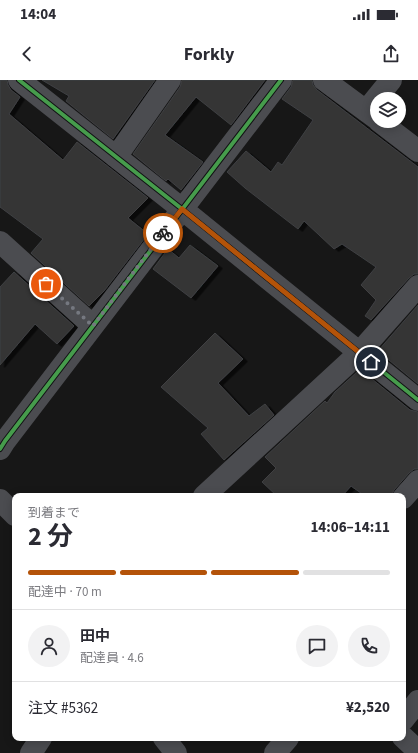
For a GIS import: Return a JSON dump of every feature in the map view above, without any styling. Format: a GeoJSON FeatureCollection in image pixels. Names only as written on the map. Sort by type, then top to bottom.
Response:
{"type":"FeatureCollection","features":[{"type":"Feature","properties":{"kind":"street"},"geometry":{"type":"LineString","coordinates":[[19,80],[182,209],[418,400]]}},
{"type":"Feature","properties":{"kind":"street"},"geometry":{"type":"LineString","coordinates":[[116,157],[170,80]]}},
{"type":"Feature","properties":{"kind":"street"},"geometry":{"type":"LineString","coordinates":[[2,442],[93,326],[281,80]]}},
{"type":"Feature","properties":{"kind":"street"},"geometry":{"type":"LineString","coordinates":[[324,80],[370,114]]}},
{"type":"Feature","properties":{"kind":"street"},"geometry":{"type":"LineString","coordinates":[[386,92],[392,80]]}},
{"type":"Feature","properties":{"kind":"street"},"geometry":{"type":"LineString","coordinates":[[388,128],[418,151]]}},
{"type":"Feature","properties":{"kind":"street"},"geometry":{"type":"LineString","coordinates":[[0,242],[93,326]]}},
{"type":"Feature","properties":{"kind":"street"},"geometry":{"type":"LineString","coordinates":[[207,493],[359,353],[418,286]]}},
{"type":"Feature","properties":{"kind":"street"},"geometry":{"type":"LineString","coordinates":[[406,495],[418,481]]}},
{"type":"Feature","properties":{"kind":"street"},"geometry":{"type":"LineString","coordinates":[[0,500],[12,512]]}},
{"type":"Feature","properties":{"kind":"street"},"geometry":{"type":"LineString","coordinates":[[406,716],[418,701]]}},
{"type":"Feature","properties":{"kind":"street"},"geometry":{"type":"LineString","coordinates":[[406,740],[418,751]]}},
{"type":"Feature","properties":{"kind":"street"},"geometry":{"type":"LineString","coordinates":[[31,753],[39,741]]}},
{"type":"Feature","properties":{"kind":"street"},"geometry":{"type":"LineString","coordinates":[[166,741],[176,753]]}},
{"type":"Feature","properties":{"kind":"street"},"geometry":{"type":"LineString","coordinates":[[275,753],[285,741]]}},
{"type":"Feature","properties":{"kind":"building"},"geometry":{"type":"Polygon","coordinates":[[[0,80],[7,80],[11,90],[20,97],[9,114],[63,160],[77,142],[148,198],[128,218],[148,234],[104,291],[89,306],[31,253],[43,239],[0,207],[0,80]]]}},
{"type":"Feature","properties":{"kind":"building"},"geometry":{"type":"Polygon","coordinates":[[[42,80],[155,80],[113,139],[66,101],[69,96],[42,80]]]}},
{"type":"Feature","properties":{"kind":"building"},"geometry":{"type":"Polygon","coordinates":[[[182,80],[265,80],[231,125],[196,97],[165,135],[203,162],[181,190],[168,179],[166,181],[133,154],[180,87],[182,80]]]}},
{"type":"Feature","properties":{"kind":"building"},"geometry":{"type":"Polygon","coordinates":[[[293,80],[312,80],[313,85],[317,90],[418,167],[418,274],[414,274],[409,278],[371,320],[365,316],[376,300],[361,285],[376,267],[342,244],[334,249],[304,221],[298,229],[245,188],[227,172],[246,151],[271,172],[278,162],[282,165],[313,120],[282,99],[291,87],[293,80]]]}},
{"type":"Feature","properties":{"kind":"building"},"geometry":{"type":"Polygon","coordinates":[[[190,245],[218,266],[191,298],[153,269],[168,249],[179,258],[190,245]]]}},
{"type":"Feature","properties":{"kind":"building"},"geometry":{"type":"Polygon","coordinates":[[[14,272],[74,326],[57,344],[35,324],[0,365],[0,287],[14,272]]]}},
{"type":"Feature","properties":{"kind":"building"},"geometry":{"type":"Polygon","coordinates":[[[418,305],[418,384],[378,351],[418,305]]]}},
{"type":"Feature","properties":{"kind":"building"},"geometry":{"type":"Polygon","coordinates":[[[215,333],[243,359],[218,383],[249,416],[265,404],[274,415],[224,460],[201,434],[208,428],[161,387],[215,333]]]}},
{"type":"Feature","properties":{"kind":"building"},"geometry":{"type":"Polygon","coordinates":[[[361,370],[410,410],[418,412],[418,469],[414,469],[409,473],[392,493],[361,493],[351,486],[345,493],[274,493],[262,482],[276,468],[265,457],[325,401],[327,403],[335,392],[357,372],[361,370]]]}},
{"type":"Feature","properties":{"kind":"cycle path"},"geometry":{"type":"LineString","coordinates":[[19,80],[182,209],[418,400]]}},
{"type":"Feature","properties":{"kind":"cycle path"},"geometry":{"type":"LineString","coordinates":[[0,449],[281,80]]}},
{"type":"Feature","properties":{"kind":"way so far"},"geometry":{"type":"LineString","coordinates":[[46,284],[93,326],[163,233]]}},
{"type":"Feature","properties":{"kind":"route"},"geometry":{"type":"LineString","coordinates":[[163,233],[182,209],[371,362]]}}]}
